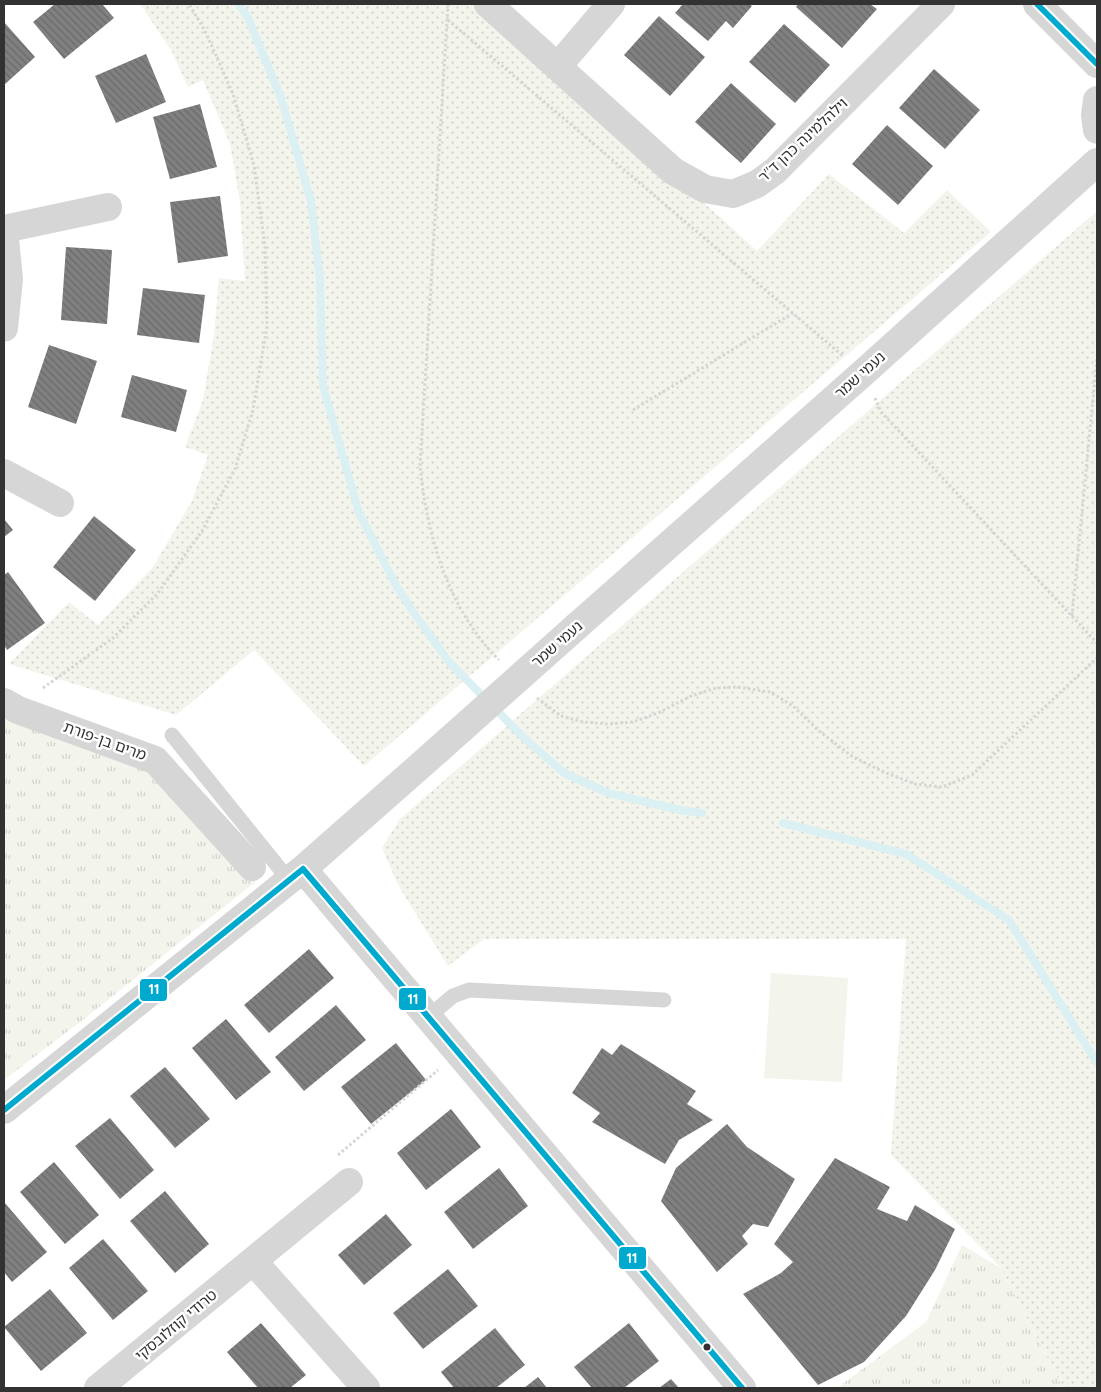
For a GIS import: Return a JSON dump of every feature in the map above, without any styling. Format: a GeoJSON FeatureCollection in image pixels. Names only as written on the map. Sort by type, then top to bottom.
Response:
{"type":"FeatureCollection","features":[{"type":"Feature","properties":{"kind":"street","name":"וילהלמינה כהן ד\"ר"},"geometry":{"type":"LineString","coordinates":[[488,4],[673,171],[705,189],[733,194],[757,184],[775,171],[941,4]]}},
{"type":"Feature","properties":{"kind":"street"},"geometry":{"type":"LineString","coordinates":[[558,66],[611,4]]}},
{"type":"Feature","properties":{"kind":"street"},"geometry":{"type":"LineString","coordinates":[[1037,4],[1097,64]]}},
{"type":"Feature","properties":{"kind":"street"},"geometry":{"type":"LineString","coordinates":[[1097,100],[1095,115],[1097,130]]}},
{"type":"Feature","properties":{"kind":"street","name":"נעמי שמר"},"geometry":{"type":"LineString","coordinates":[[4,1110],[296,875],[863,373],[1097,162]]}},
{"type":"Feature","properties":{"kind":"street"},"geometry":{"type":"LineString","coordinates":[[4,328],[9,279],[4,229],[108,208]]}},
{"type":"Feature","properties":{"kind":"street"},"geometry":{"type":"LineString","coordinates":[[4,473],[60,503]]}},
{"type":"Feature","properties":{"kind":"street","name":"מרים בן-פורת"},"geometry":{"type":"LineString","coordinates":[[4,702],[18,710],[155,760],[252,867]]}},
{"type":"Feature","properties":{"kind":"street"},"geometry":{"type":"LineString","coordinates":[[296,875],[428,1017],[742,1388]]}},
{"type":"Feature","properties":{"kind":"street","name":"טרודי קוזלובסקי"},"geometry":{"type":"LineString","coordinates":[[98,1388],[349,1182]]}},
{"type":"Feature","properties":{"kind":"street"},"geometry":{"type":"LineString","coordinates":[[253,1261],[366,1388]]}},
{"type":"Feature","properties":{"kind":"lane"},"geometry":{"type":"LineString","coordinates":[[172,735],[296,875]]}},
{"type":"Feature","properties":{"kind":"lane"},"geometry":{"type":"LineString","coordinates":[[428,1017],[452,996],[469,990],[664,1000]]}},
{"type":"Feature","properties":{"kind":"path"},"geometry":{"type":"LineString","coordinates":[[43,688],[113,638],[158,593],[202,531],[235,469],[253,410],[267,326],[265,247],[254,165],[233,94],[205,31],[189,4]]}},
{"type":"Feature","properties":{"kind":"path"},"geometry":{"type":"LineString","coordinates":[[448,4],[420,466],[431,535],[444,575],[470,625],[489,650],[502,663]]}},
{"type":"Feature","properties":{"kind":"path"},"geometry":{"type":"LineString","coordinates":[[448,20],[863,373],[881,412],[1097,643]]}},
{"type":"Feature","properties":{"kind":"path"},"geometry":{"type":"LineString","coordinates":[[633,410],[793,313]]}},
{"type":"Feature","properties":{"kind":"path"},"geometry":{"type":"LineString","coordinates":[[1072,616],[1097,358]]}},
{"type":"Feature","properties":{"kind":"path"},"geometry":{"type":"LineString","coordinates":[[535,696],[561,716],[583,722],[609,724],[633,722],[658,713],[691,696],[716,688],[738,687],[770,692],[793,706],[819,731],[853,757],[915,784],[942,787],[972,775],[1097,658]]}},
{"type":"Feature","properties":{"kind":"path"},"geometry":{"type":"LineString","coordinates":[[349,1182],[334,1159],[458,1052]]}},
{"type":"Feature","properties":{"kind":"green space"},"geometry":{"type":"Polygon","coordinates":[[[140,4],[487,4],[757,251],[829,174],[904,233],[947,190],[991,232],[364,766],[254,650],[176,715],[9,664],[69,602],[98,625],[153,567],[192,501],[208,455],[185,447],[203,400],[214,335],[219,278],[245,281],[240,202],[230,144],[203,80],[188,87],[171,50],[140,4]]]}},
{"type":"Feature","properties":{"kind":"green space"},"geometry":{"type":"Polygon","coordinates":[[[1097,211],[1097,1388],[1063,1388],[1001,1268],[891,1155],[906,939],[484,939],[448,966],[398,885],[382,848],[399,820],[1097,211]]]}},
{"type":"Feature","properties":{"kind":"green space"},"geometry":{"type":"Polygon","coordinates":[[[4,712],[147,770],[167,781],[259,879],[84,1019],[4,1080],[4,712]]]}},
{"type":"Feature","properties":{"kind":"green space"},"geometry":{"type":"Polygon","coordinates":[[[771,973],[848,978],[842,1082],[764,1078],[771,973]]]}},
{"type":"Feature","properties":{"kind":"green space"},"geometry":{"type":"Polygon","coordinates":[[[962,1245],[1001,1268],[1063,1388],[837,1388],[926,1322],[962,1245]]]}},
{"type":"Feature","properties":{"kind":"building"},"geometry":{"type":"Polygon","coordinates":[[[55,4],[102,4],[114,18],[64,59],[33,22],[55,4]]]}},
{"type":"Feature","properties":{"kind":"building"},"geometry":{"type":"Polygon","coordinates":[[[683,4],[749,4],[752,6],[733,28],[726,21],[708,41],[675,13],[683,4]]]}},
{"type":"Feature","properties":{"kind":"building"},"geometry":{"type":"Polygon","coordinates":[[[798,4],[870,4],[877,9],[842,48],[796,7],[798,4]]]}},
{"type":"Feature","properties":{"kind":"building"},"geometry":{"type":"Polygon","coordinates":[[[659,16],[705,57],[670,96],[624,55],[659,16]]]}},
{"type":"Feature","properties":{"kind":"building"},"geometry":{"type":"Polygon","coordinates":[[[4,22],[35,57],[4,85],[4,22]]]}},
{"type":"Feature","properties":{"kind":"building"},"geometry":{"type":"Polygon","coordinates":[[[784,24],[830,65],[795,103],[749,62],[784,24]]]}},
{"type":"Feature","properties":{"kind":"building"},"geometry":{"type":"Polygon","coordinates":[[[146,54],[166,102],[116,123],[95,76],[146,54]]]}},
{"type":"Feature","properties":{"kind":"building"},"geometry":{"type":"Polygon","coordinates":[[[934,69],[980,110],[945,149],[899,108],[934,69]]]}},
{"type":"Feature","properties":{"kind":"building"},"geometry":{"type":"Polygon","coordinates":[[[731,83],[776,124],[741,163],[695,122],[731,83]]]}},
{"type":"Feature","properties":{"kind":"building"},"geometry":{"type":"Polygon","coordinates":[[[200,104],[217,167],[170,179],[153,117],[200,104]]]}},
{"type":"Feature","properties":{"kind":"building"},"geometry":{"type":"Polygon","coordinates":[[[887,125],[933,166],[898,205],[852,164],[887,125]]]}},
{"type":"Feature","properties":{"kind":"building"},"geometry":{"type":"Polygon","coordinates":[[[220,196],[228,256],[178,263],[170,202],[220,196]]]}},
{"type":"Feature","properties":{"kind":"building"},"geometry":{"type":"Polygon","coordinates":[[[66,247],[112,250],[107,324],[61,320],[66,247]]]}},
{"type":"Feature","properties":{"kind":"building"},"geometry":{"type":"Polygon","coordinates":[[[143,288],[205,295],[199,343],[137,335],[143,288]]]}},
{"type":"Feature","properties":{"kind":"building"},"geometry":{"type":"Polygon","coordinates":[[[49,345],[97,361],[76,424],[28,407],[49,345]]]}},
{"type":"Feature","properties":{"kind":"building"},"geometry":{"type":"Polygon","coordinates":[[[132,375],[187,390],[176,432],[121,417],[132,375]]]}},
{"type":"Feature","properties":{"kind":"building"},"geometry":{"type":"Polygon","coordinates":[[[94,516],[136,550],[95,601],[53,567],[94,516]]]}},
{"type":"Feature","properties":{"kind":"building"},"geometry":{"type":"Polygon","coordinates":[[[4,519],[13,530],[4,537],[4,519]]]}},
{"type":"Feature","properties":{"kind":"building"},"geometry":{"type":"Polygon","coordinates":[[[8,572],[45,623],[7,650],[4,645],[4,575],[8,572]]]}},
{"type":"Feature","properties":{"kind":"building"},"geometry":{"type":"Polygon","coordinates":[[[309,949],[334,978],[269,1033],[244,1005],[309,949]]]}},
{"type":"Feature","properties":{"kind":"building"},"geometry":{"type":"Polygon","coordinates":[[[336,1005],[366,1040],[304,1091],[275,1057],[336,1005]]]}},
{"type":"Feature","properties":{"kind":"building"},"geometry":{"type":"Polygon","coordinates":[[[226,1019],[271,1072],[236,1100],[192,1048],[226,1019]]]}},
{"type":"Feature","properties":{"kind":"building"},"geometry":{"type":"Polygon","coordinates":[[[396,1043],[426,1080],[371,1124],[341,1087],[396,1043]]]}},
{"type":"Feature","properties":{"kind":"building"},"geometry":{"type":"Polygon","coordinates":[[[621,1044],[696,1091],[687,1104],[713,1120],[679,1140],[665,1164],[592,1122],[600,1113],[572,1093],[602,1048],[612,1055],[621,1044]]]}},
{"type":"Feature","properties":{"kind":"building"},"geometry":{"type":"Polygon","coordinates":[[[165,1067],[210,1119],[175,1148],[130,1096],[165,1067]]]}},
{"type":"Feature","properties":{"kind":"building"},"geometry":{"type":"Polygon","coordinates":[[[451,1109],[481,1147],[426,1190],[397,1153],[451,1109]]]}},
{"type":"Feature","properties":{"kind":"building"},"geometry":{"type":"Polygon","coordinates":[[[110,1118],[154,1170],[120,1199],[75,1146],[110,1118]]]}},
{"type":"Feature","properties":{"kind":"building"},"geometry":{"type":"Polygon","coordinates":[[[727,1124],[747,1147],[795,1179],[768,1227],[753,1224],[742,1236],[748,1244],[717,1272],[661,1201],[676,1168],[727,1124]]]}},
{"type":"Feature","properties":{"kind":"building"},"geometry":{"type":"Polygon","coordinates":[[[835,1158],[890,1187],[877,1209],[907,1221],[915,1205],[955,1229],[935,1270],[906,1316],[864,1362],[818,1385],[743,1294],[781,1273],[793,1262],[774,1244],[835,1158]]]}},
{"type":"Feature","properties":{"kind":"building"},"geometry":{"type":"Polygon","coordinates":[[[54,1162],[99,1215],[65,1244],[20,1192],[54,1162]]]}},
{"type":"Feature","properties":{"kind":"building"},"geometry":{"type":"Polygon","coordinates":[[[499,1168],[528,1206],[473,1249],[444,1212],[499,1168]]]}},
{"type":"Feature","properties":{"kind":"building"},"geometry":{"type":"Polygon","coordinates":[[[165,1191],[209,1244],[175,1273],[130,1221],[165,1191]]]}},
{"type":"Feature","properties":{"kind":"building"},"geometry":{"type":"Polygon","coordinates":[[[4,1202],[47,1252],[12,1282],[4,1272],[4,1202]]]}},
{"type":"Feature","properties":{"kind":"building"},"geometry":{"type":"Polygon","coordinates":[[[386,1214],[412,1245],[364,1285],[338,1255],[386,1214]]]}},
{"type":"Feature","properties":{"kind":"building"},"geometry":{"type":"Polygon","coordinates":[[[103,1239],[148,1291],[113,1320],[69,1268],[103,1239]]]}},
{"type":"Feature","properties":{"kind":"building"},"geometry":{"type":"Polygon","coordinates":[[[448,1269],[478,1306],[423,1349],[393,1313],[448,1269]]]}},
{"type":"Feature","properties":{"kind":"building"},"geometry":{"type":"Polygon","coordinates":[[[50,1289],[87,1333],[41,1371],[4,1327],[50,1289]]]}},
{"type":"Feature","properties":{"kind":"building"},"geometry":{"type":"Polygon","coordinates":[[[261,1323],[306,1375],[290,1388],[258,1388],[227,1352],[261,1323]]]}},
{"type":"Feature","properties":{"kind":"building"},"geometry":{"type":"Polygon","coordinates":[[[629,1323],[659,1361],[624,1388],[592,1388],[574,1367],[629,1323]]]}},
{"type":"Feature","properties":{"kind":"building"},"geometry":{"type":"Polygon","coordinates":[[[495,1328],[525,1365],[496,1388],[454,1388],[441,1372],[495,1328]]]}},
{"type":"Feature","properties":{"kind":"building"},"geometry":{"type":"Polygon","coordinates":[[[538,1377],[547,1388],[524,1388],[538,1377]]]}},
{"type":"Feature","properties":{"kind":"building"},"geometry":{"type":"Polygon","coordinates":[[[671,1379],[679,1388],[659,1388],[671,1379]]]}},
{"type":"Feature","properties":{"kind":"waterway"},"geometry":{"type":"LineString","coordinates":[[239,4],[248,18],[281,98],[311,201],[320,280],[323,386],[359,513],[397,587],[449,662],[524,738],[564,773],[608,793],[680,810],[702,813]]}},
{"type":"Feature","properties":{"kind":"waterway"},"geometry":{"type":"LineString","coordinates":[[783,823],[906,854],[1009,920],[1097,1063]]}},
{"type":"Feature","properties":{"kind":"transit line","name":"11"},"geometry":{"type":"LineString","coordinates":[[1037,4],[1097,64]]}},
{"type":"Feature","properties":{"kind":"transit line","name":"11"},"geometry":{"type":"LineString","coordinates":[[303,869],[742,1388]]}},
{"type":"Feature","properties":{"kind":"transit line","name":"11"},"geometry":{"type":"LineString","coordinates":[[4,1110],[303,869]]}}]}
